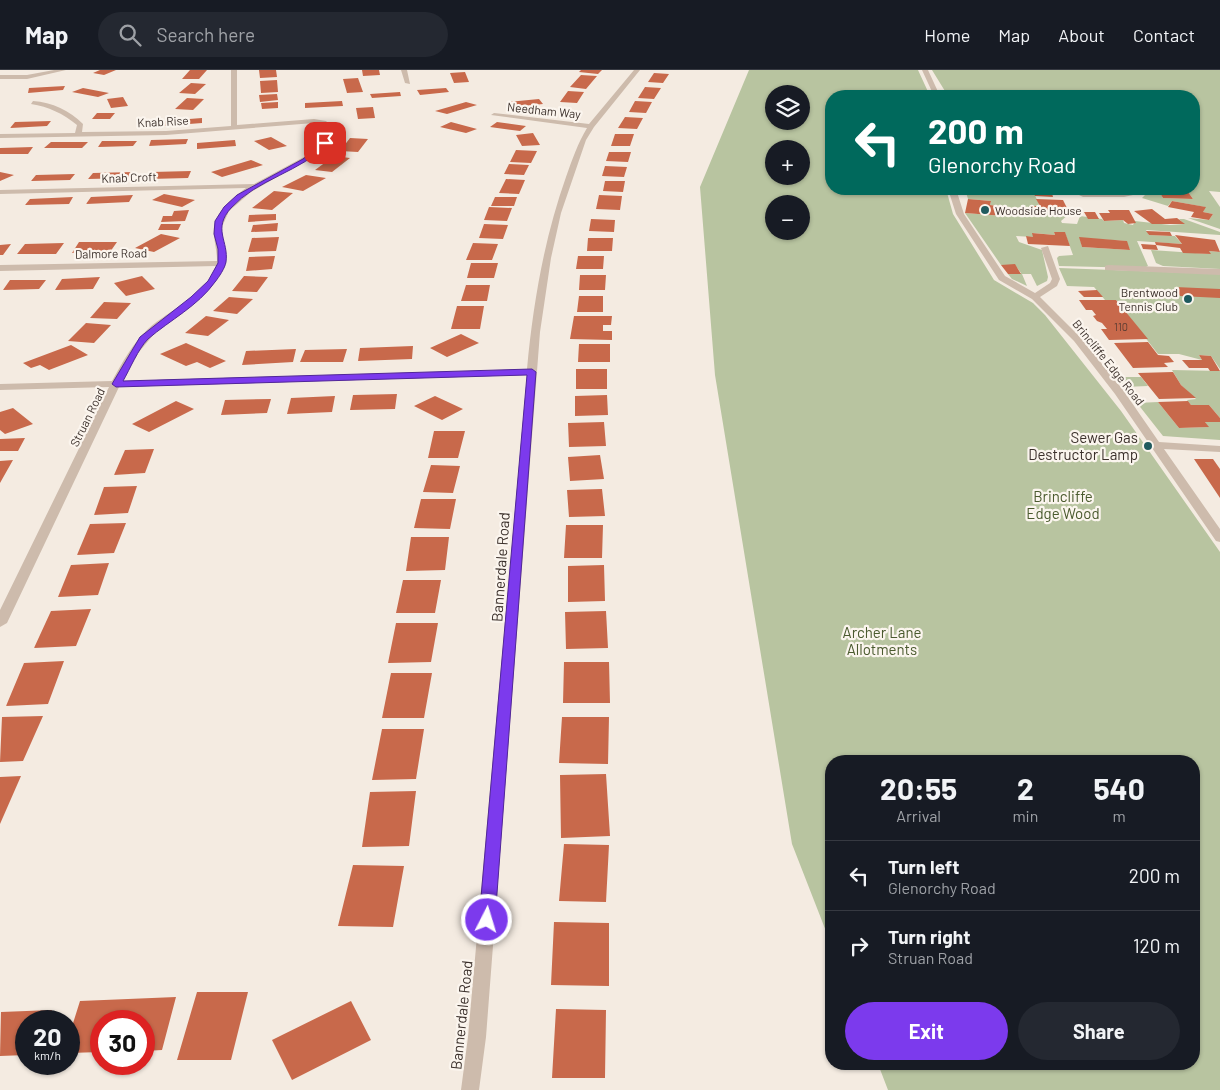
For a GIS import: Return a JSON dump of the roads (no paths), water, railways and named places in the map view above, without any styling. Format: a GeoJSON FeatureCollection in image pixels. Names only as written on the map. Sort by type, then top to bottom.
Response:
{"type":"FeatureCollection","features":[{"type":"Feature","properties":{"kind":"street"},"geometry":{"type":"LineString","coordinates":[[0,77],[26,77],[63,70]]}},
{"type":"Feature","properties":{"kind":"street"},"geometry":{"type":"LineString","coordinates":[[234,70],[234,128]]}},
{"type":"Feature","properties":{"kind":"street"},"geometry":{"type":"LineString","coordinates":[[404,70],[408,82]]}},
{"type":"Feature","properties":{"kind":"street","name":"Bannerdale Road"},"geometry":{"type":"LineString","coordinates":[[470,1090],[477,1037],[505,716],[532,372],[547,258],[557,213],[583,140],[591,126],[637,70]]}},
{"type":"Feature","properties":{"kind":"street"},"geometry":{"type":"LineString","coordinates":[[925,70],[934,90]]}},
{"type":"Feature","properties":{"kind":"street"},"geometry":{"type":"LineString","coordinates":[[33,103],[49,104],[72,118],[80,124],[78,134]]}},
{"type":"Feature","properties":{"kind":"street","name":"Needham Way"},"geometry":{"type":"LineString","coordinates":[[494,115],[591,126]]}},
{"type":"Feature","properties":{"kind":"street","name":"Knab Rise"},"geometry":{"type":"LineString","coordinates":[[0,136],[134,134],[309,121],[326,124],[330,128],[330,134],[325,143],[316,152],[258,186]]}},
{"type":"Feature","properties":{"kind":"street"},"geometry":{"type":"LineString","coordinates":[[222,263],[222,249],[217,234],[219,221],[226,208],[239,196],[258,186]]}},
{"type":"Feature","properties":{"kind":"street","name":"Knab Croft"},"geometry":{"type":"LineString","coordinates":[[0,192],[258,186]]}},
{"type":"Feature","properties":{"kind":"street","name":"Brincliffe Edge Road"},"geometry":{"type":"LineString","coordinates":[[954,195],[960,214],[1002,278],[1035,297],[1077,339],[1119,392],[1220,538]]}},
{"type":"Feature","properties":{"kind":"street"},"geometry":{"type":"LineString","coordinates":[[1083,196],[1124,195]]}},
{"type":"Feature","properties":{"kind":"street"},"geometry":{"type":"LineString","coordinates":[[1035,297],[1054,284],[1056,279],[1045,248]]}},
{"type":"Feature","properties":{"kind":"street","name":"Dalmore Road"},"geometry":{"type":"LineString","coordinates":[[0,268],[222,263]]}},
{"type":"Feature","properties":{"kind":"street","name":"Struan Road"},"geometry":{"type":"LineString","coordinates":[[0,623],[116,384],[143,339],[194,299],[212,282],[222,263]]}},
{"type":"Feature","properties":{"kind":"street"},"geometry":{"type":"LineString","coordinates":[[1108,268],[1220,272]]}},
{"type":"Feature","properties":{"kind":"street"},"geometry":{"type":"LineString","coordinates":[[0,388],[532,372]]}},
{"type":"Feature","properties":{"kind":"street"},"geometry":{"type":"LineString","coordinates":[[1156,445],[1220,449]]}},
{"type":"Feature","properties":{"kind":"place","name":"Woodside House"},"geometry":{"type":"Point","coordinates":[985,210]}},
{"type":"Feature","properties":{"kind":"place","name":"Brentwood Tennis Club"},"geometry":{"type":"Point","coordinates":[1188,299]}},
{"type":"Feature","properties":{"kind":"place","name":"Sewer Gas Destructor Lamp"},"geometry":{"type":"Point","coordinates":[1148,446]}},
{"type":"Feature","properties":{"kind":"park label","name":"Brincliffe Edge Wood"},"geometry":{"type":"Point","coordinates":[1063,504]}},
{"type":"Feature","properties":{"kind":"park label","name":"Archer Lane Allotments"},"geometry":{"type":"Point","coordinates":[882,640]}}]}
